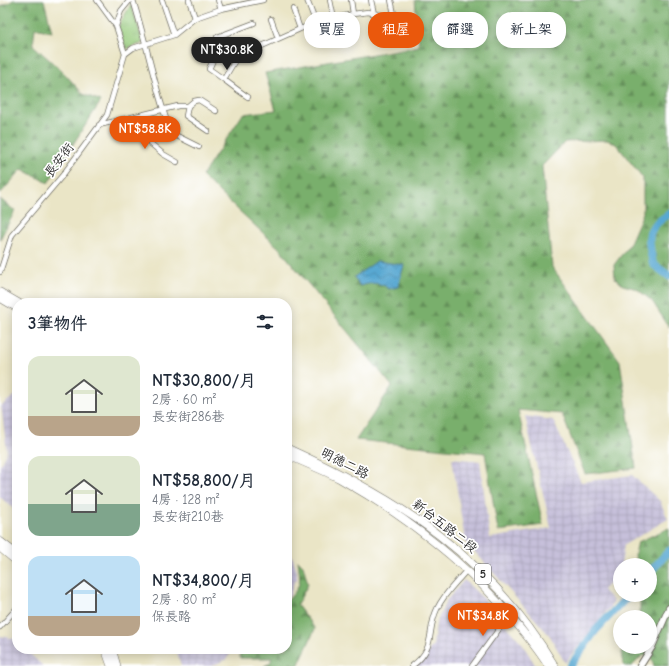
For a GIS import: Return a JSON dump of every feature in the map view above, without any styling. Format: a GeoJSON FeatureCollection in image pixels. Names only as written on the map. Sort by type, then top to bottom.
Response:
{"type":"FeatureCollection","features":[{"type":"Feature","properties":{"kind":"main road"},"geometry":{"type":"LineString","coordinates":[[0,292],[12,302]]}},
{"type":"Feature","properties":{"kind":"main road"},"geometry":{"type":"LineString","coordinates":[[0,298],[12,303]]}},
{"type":"Feature","properties":{"kind":"main road","name":"明德二路"},"geometry":{"type":"LineString","coordinates":[[292,450],[341,473],[392,501]]}},
{"type":"Feature","properties":{"kind":"main road","name":"明德二路"},"geometry":{"type":"LineString","coordinates":[[292,457],[339,478],[388,509]]}},
{"type":"Feature","properties":{"kind":"main road","name":"新台五路二段"},"geometry":{"type":"LineString","coordinates":[[392,501],[425,524],[470,560],[520,615],[555,666]]}},
{"type":"Feature","properties":{"kind":"main road","name":"新台五路二段"},"geometry":{"type":"LineString","coordinates":[[388,509],[428,536],[463,564],[528,637],[548,666]]}},
{"type":"Feature","properties":{"kind":"main road"},"geometry":{"type":"LineString","coordinates":[[0,541],[12,550]]}},
{"type":"Feature","properties":{"kind":"main road"},"geometry":{"type":"LineString","coordinates":[[0,548],[12,558]]}},
{"type":"Feature","properties":{"kind":"main road"},"geometry":{"type":"LineString","coordinates":[[107,654],[111,666]]}},
{"type":"Feature","properties":{"kind":"main road"},"geometry":{"type":"LineString","coordinates":[[113,654],[117,666]]}},
{"type":"Feature","properties":{"kind":"street"},"geometry":{"type":"LineString","coordinates":[[97,0],[116,26],[125,54],[133,48],[174,35],[195,18],[245,2],[263,0]]}},
{"type":"Feature","properties":{"kind":"street"},"geometry":{"type":"LineString","coordinates":[[116,26],[121,11],[132,0],[147,43],[162,110],[171,133],[200,147]]}},
{"type":"Feature","properties":{"kind":"street"},"geometry":{"type":"LineString","coordinates":[[162,0],[174,35]]}},
{"type":"Feature","properties":{"kind":"street"},"geometry":{"type":"LineString","coordinates":[[189,0],[195,18]]}},
{"type":"Feature","properties":{"kind":"street"},"geometry":{"type":"LineString","coordinates":[[218,0],[221,9]]}},
{"type":"Feature","properties":{"kind":"street"},"geometry":{"type":"LineString","coordinates":[[307,0],[312,12]]}},
{"type":"Feature","properties":{"kind":"street"},"geometry":{"type":"LineString","coordinates":[[330,0],[333,12]]}},
{"type":"Feature","properties":{"kind":"street"},"geometry":{"type":"LineString","coordinates":[[350,0],[353,12]]}},
{"type":"Feature","properties":{"kind":"street"},"geometry":{"type":"LineString","coordinates":[[371,0],[374,12]]}},
{"type":"Feature","properties":{"kind":"street"},"geometry":{"type":"LineString","coordinates":[[391,0],[394,12]]}},
{"type":"Feature","properties":{"kind":"street"},"geometry":{"type":"LineString","coordinates":[[293,10],[300,29]]}},
{"type":"Feature","properties":{"kind":"street"},"geometry":{"type":"LineString","coordinates":[[271,19],[278,38]]}},
{"type":"Feature","properties":{"kind":"street"},"geometry":{"type":"LineString","coordinates":[[248,97],[227,84],[224,79],[209,69],[218,49],[217,37],[254,23]]}},
{"type":"Feature","properties":{"kind":"street"},"geometry":{"type":"LineString","coordinates":[[218,49],[230,57],[237,57],[304,28]]}},
{"type":"Feature","properties":{"kind":"street","name":"長安街"},"geometry":{"type":"LineString","coordinates":[[0,272],[12,235],[62,176],[107,115],[125,54]]}},
{"type":"Feature","properties":{"kind":"street"},"geometry":{"type":"LineString","coordinates":[[224,79],[237,57]]}},
{"type":"Feature","properties":{"kind":"street"},"geometry":{"type":"LineString","coordinates":[[99,125],[162,110],[188,106],[194,101],[199,100],[216,111]]}},
{"type":"Feature","properties":{"kind":"street"},"geometry":{"type":"LineString","coordinates":[[188,106],[186,116],[208,131]]}},
{"type":"Feature","properties":{"kind":"street"},"geometry":{"type":"LineString","coordinates":[[146,114],[151,139],[150,143],[162,154],[177,162]]}},
{"type":"Feature","properties":{"kind":"street"},"geometry":{"type":"LineString","coordinates":[[412,666],[419,660],[429,645],[432,621],[442,599],[465,572]]}},
{"type":"Feature","properties":{"kind":"street"},"geometry":{"type":"LineString","coordinates":[[640,666],[652,647],[669,608]]}},
{"type":"Feature","properties":{"kind":"street"},"geometry":{"type":"LineString","coordinates":[[0,627],[12,614]]}},
{"type":"Feature","properties":{"kind":"street"},"geometry":{"type":"LineString","coordinates":[[472,666],[507,618]]}},
{"type":"Feature","properties":{"kind":"shaded area"},"geometry":{"type":"Polygon","coordinates":[[[12,398],[12,508],[0,497],[0,466],[7,451],[1,406],[12,398]]]}},
{"type":"Feature","properties":{"kind":"shaded area"},"geometry":{"type":"Polygon","coordinates":[[[525,416],[553,420],[581,482],[632,475],[660,501],[668,519],[624,545],[622,558],[613,558],[613,579],[603,590],[614,602],[565,663],[550,636],[465,541],[452,458],[480,461],[490,538],[551,528],[525,416]]]}},
{"type":"Feature","properties":{"kind":"shaded area"},"geometry":{"type":"Polygon","coordinates":[[[292,556],[297,572],[297,580],[294,582],[292,588],[292,556]]]}},
{"type":"Feature","properties":{"kind":"shaded area"},"geometry":{"type":"Polygon","coordinates":[[[464,580],[483,598],[521,642],[536,666],[417,666],[433,645],[436,624],[446,601],[464,580]]]}},
{"type":"Feature","properties":{"kind":"shaded area"},"geometry":{"type":"Polygon","coordinates":[[[0,636],[12,638],[12,654],[30,654],[43,666],[0,666],[0,636]]]}},
{"type":"Feature","properties":{"kind":"shaded area"},"geometry":{"type":"Polygon","coordinates":[[[177,654],[230,654],[225,660],[211,666],[181,666],[177,654]]]}},
{"type":"Feature","properties":{"kind":"green space"},"geometry":{"type":"Polygon","coordinates":[[[14,0],[44,0],[52,32],[35,28],[33,45],[65,74],[83,94],[101,101],[48,183],[22,169],[0,194],[0,7],[14,0]]]}},
{"type":"Feature","properties":{"kind":"green space"},"geometry":{"type":"Polygon","coordinates":[[[415,0],[669,0],[669,327],[652,301],[637,289],[623,285],[615,278],[614,265],[629,245],[643,213],[643,178],[616,144],[607,140],[565,142],[542,166],[552,267],[620,361],[636,468],[585,474],[562,414],[518,410],[543,525],[498,531],[485,453],[356,440],[392,386],[279,248],[202,176],[243,114],[276,110],[265,73],[408,48],[424,48],[424,12],[416,12],[415,0]]]}},
{"type":"Feature","properties":{"kind":"green space"},"geometry":{"type":"Polygon","coordinates":[[[131,4],[143,43],[126,49],[118,27],[131,4]]]}},
{"type":"Feature","properties":{"kind":"green space"},"geometry":{"type":"Polygon","coordinates":[[[0,199],[15,211],[0,239],[0,199]]]}},
{"type":"Feature","properties":{"kind":"green space"},"geometry":{"type":"Polygon","coordinates":[[[669,528],[669,666],[654,666],[652,659],[643,655],[632,666],[625,666],[623,661],[622,654],[657,654],[657,610],[640,610],[640,602],[657,602],[657,558],[635,558],[638,542],[669,528]]]}},
{"type":"Feature","properties":{"kind":"green space"},"geometry":{"type":"Polygon","coordinates":[[[298,560],[303,565],[308,584],[297,605],[315,629],[298,666],[264,666],[270,663],[272,658],[240,658],[240,654],[292,654],[292,595],[298,586],[300,578],[298,560]]]}},
{"type":"Feature","properties":{"kind":"water"},"geometry":{"type":"Polygon","coordinates":[[[377,261],[404,265],[398,287],[389,289],[375,283],[360,286],[354,277],[377,261]]]}},
{"type":"Feature","properties":{"kind":"waterway"},"geometry":{"type":"LineString","coordinates":[[669,214],[655,225],[649,241],[653,264],[669,276]]}},
{"type":"Feature","properties":{"kind":"waterway"},"geometry":{"type":"LineString","coordinates":[[657,564],[669,551]]}},
{"type":"Feature","properties":{"kind":"waterway"},"geometry":{"type":"LineString","coordinates":[[570,666],[596,630],[622,602]]}}]}
